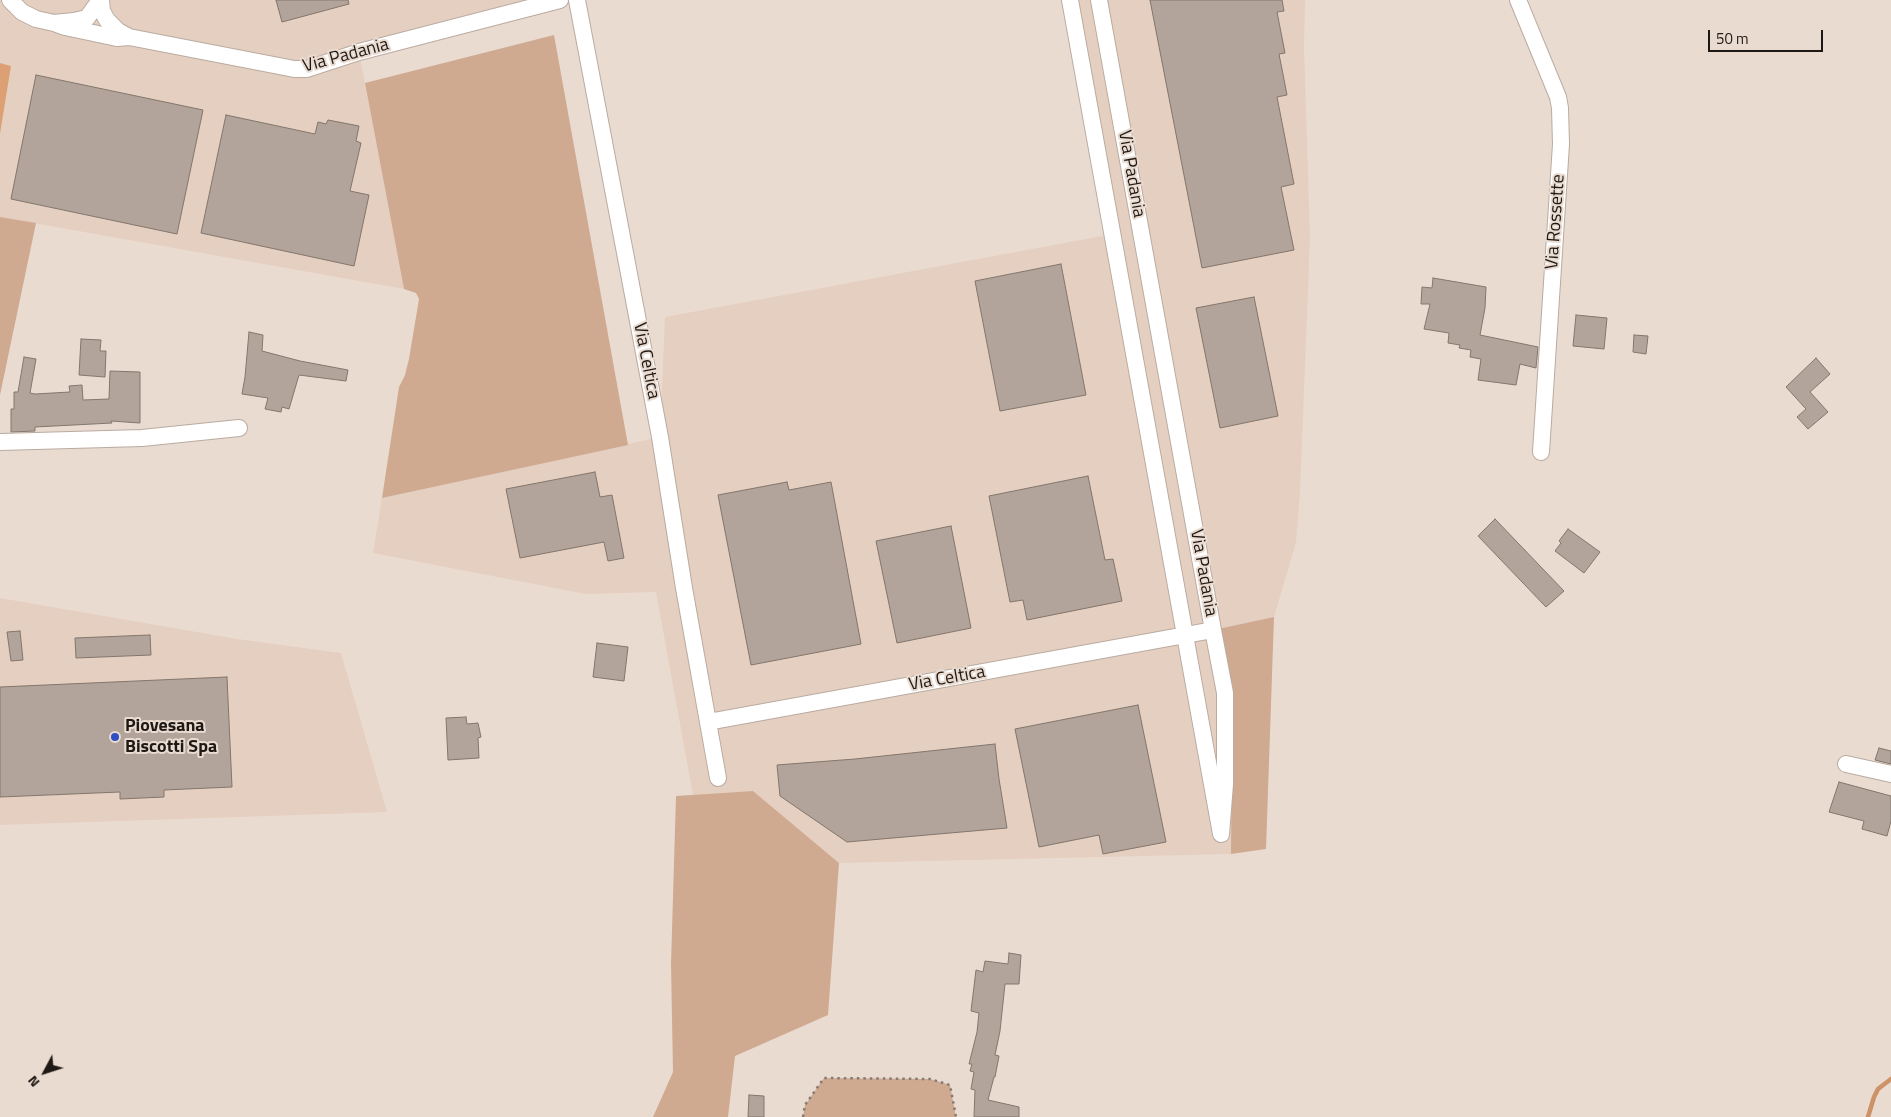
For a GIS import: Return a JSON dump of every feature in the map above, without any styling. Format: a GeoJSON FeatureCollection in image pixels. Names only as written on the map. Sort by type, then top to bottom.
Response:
{"type":"FeatureCollection","features":[{"type":"Feature","properties":{"kind":"street"},"geometry":{"type":"LineString","coordinates":[[10,0],[22,12],[36,19],[54,23],[74,22],[87,18],[95,10],[100,0]]}},
{"type":"Feature","properties":{"kind":"street"},"geometry":{"type":"LineString","coordinates":[[100,0],[102,11],[107,20],[118,31],[129,37]]}},
{"type":"Feature","properties":{"kind":"street","name":"Via Padania"},"geometry":{"type":"LineString","coordinates":[[54,23],[117,38],[129,37],[279,66],[307,69],[359,52],[560,0]]}},
{"type":"Feature","properties":{"kind":"street","name":"Via Celtica"},"geometry":{"type":"LineString","coordinates":[[577,0],[660,437],[684,588],[718,778]]}},
{"type":"Feature","properties":{"kind":"street","name":"Via Padania"},"geometry":{"type":"LineString","coordinates":[[1070,0],[1186,635],[1213,630],[1100,0]]}},
{"type":"Feature","properties":{"kind":"street","name":"Via Rossette"},"geometry":{"type":"LineString","coordinates":[[1518,0],[1558,97],[1560,108],[1561,144],[1541,452]]}},
{"type":"Feature","properties":{"kind":"street"},"geometry":{"type":"LineString","coordinates":[[1126,302],[1154,297]]}},
{"type":"Feature","properties":{"kind":"street"},"geometry":{"type":"LineString","coordinates":[[0,442],[142,438],[239,428]]}},
{"type":"Feature","properties":{"kind":"street"},"geometry":{"type":"LineString","coordinates":[[1186,635],[1221,840],[1225,784],[1225,693],[1213,630]]}},
{"type":"Feature","properties":{"kind":"street","name":"Via Celtica"},"geometry":{"type":"LineString","coordinates":[[708,722],[1186,635]]}},
{"type":"Feature","properties":{"kind":"street"},"geometry":{"type":"LineString","coordinates":[[1846,764],[1891,774]]}},
{"type":"Feature","properties":{"kind":"path"},"geometry":{"type":"LineString","coordinates":[[803,1117],[805,1105],[824,1078],[930,1079],[944,1083],[950,1085],[956,1117]]}},
{"type":"Feature","properties":{"kind":"shaded area"},"geometry":{"type":"Polygon","coordinates":[[[0,0],[560,0],[359,52],[404,289],[0,217],[0,134],[11,66],[0,63],[0,0]]]}},
{"type":"Feature","properties":{"kind":"shaded area"},"geometry":{"type":"Polygon","coordinates":[[[1070,0],[1305,0],[1304,47],[1310,237],[1300,493],[1296,542],[1274,617],[1213,630],[1232,704],[1231,854],[839,863],[753,791],[693,795],[656,592],[586,594],[373,553],[382,498],[660,437],[665,317],[1113,234],[1070,0]]]}},
{"type":"Feature","properties":{"kind":"shaded area"},"geometry":{"type":"Polygon","coordinates":[[[554,35],[628,445],[382,498],[399,387],[405,375],[409,359],[419,299],[416,293],[404,289],[365,83],[554,35]]]}},
{"type":"Feature","properties":{"kind":"shaded area"},"geometry":{"type":"Polygon","coordinates":[[[0,63],[11,66],[0,134],[0,63]]]}},
{"type":"Feature","properties":{"kind":"shaded area"},"geometry":{"type":"Polygon","coordinates":[[[0,217],[36,223],[0,395],[0,217]]]}},
{"type":"Feature","properties":{"kind":"shaded area"},"geometry":{"type":"Polygon","coordinates":[[[0,598],[237,639],[341,653],[387,812],[0,825],[0,598]]]}},
{"type":"Feature","properties":{"kind":"shaded area"},"geometry":{"type":"Polygon","coordinates":[[[1274,617],[1266,849],[1231,854],[1232,704],[1213,630],[1274,617]]]}},
{"type":"Feature","properties":{"kind":"shaded area"},"geometry":{"type":"Polygon","coordinates":[[[753,791],[839,863],[828,1015],[735,1056],[728,1117],[653,1117],[673,1072],[671,964],[676,796],[753,791]]]}},
{"type":"Feature","properties":{"kind":"shaded area"},"geometry":{"type":"Polygon","coordinates":[[[824,1078],[930,1079],[950,1085],[956,1117],[803,1117],[805,1105],[824,1078]]]}},
{"type":"Feature","properties":{"kind":"building"},"geometry":{"type":"Polygon","coordinates":[[[276,0],[348,0],[349,4],[282,22],[276,0]]]}},
{"type":"Feature","properties":{"kind":"building"},"geometry":{"type":"Polygon","coordinates":[[[1150,0],[1282,0],[1284,11],[1277,12],[1285,53],[1279,54],[1287,95],[1277,97],[1294,184],[1281,187],[1294,250],[1202,268],[1150,0]]]}},
{"type":"Feature","properties":{"kind":"building"},"geometry":{"type":"Polygon","coordinates":[[[36,75],[203,110],[177,234],[11,199],[36,75]]]}},
{"type":"Feature","properties":{"kind":"building"},"geometry":{"type":"Polygon","coordinates":[[[226,115],[315,134],[318,122],[326,124],[328,120],[359,126],[356,141],[361,143],[350,191],[369,195],[354,266],[201,233],[226,115]]]}},
{"type":"Feature","properties":{"kind":"building"},"geometry":{"type":"Polygon","coordinates":[[[1061,264],[1086,395],[1000,411],[975,281],[1061,264]]]}},
{"type":"Feature","properties":{"kind":"building"},"geometry":{"type":"Polygon","coordinates":[[[1433,278],[1486,287],[1485,308],[1480,335],[1538,347],[1536,368],[1520,364],[1516,385],[1478,380],[1481,359],[1470,357],[1471,350],[1459,348],[1460,345],[1448,343],[1449,333],[1424,329],[1430,304],[1421,304],[1422,287],[1432,288],[1433,278]]]}},
{"type":"Feature","properties":{"kind":"building"},"geometry":{"type":"Polygon","coordinates":[[[1254,297],[1278,416],[1220,428],[1196,308],[1254,297]]]}},
{"type":"Feature","properties":{"kind":"building"},"geometry":{"type":"Polygon","coordinates":[[[1576,315],[1607,318],[1604,349],[1573,346],[1576,315]]]}},
{"type":"Feature","properties":{"kind":"building"},"geometry":{"type":"Polygon","coordinates":[[[249,332],[263,335],[262,351],[300,361],[348,370],[346,381],[299,375],[289,409],[282,407],[281,412],[265,409],[268,398],[242,394],[249,332]]]}},
{"type":"Feature","properties":{"kind":"building"},"geometry":{"type":"Polygon","coordinates":[[[1634,335],[1648,336],[1646,354],[1633,352],[1634,335]]]}},
{"type":"Feature","properties":{"kind":"building"},"geometry":{"type":"Polygon","coordinates":[[[81,339],[101,340],[100,351],[106,351],[105,377],[79,375],[81,339]]]}},
{"type":"Feature","properties":{"kind":"building"},"geometry":{"type":"Polygon","coordinates":[[[24,357],[36,359],[30,393],[35,394],[70,392],[69,386],[82,385],[83,400],[109,399],[110,371],[140,372],[140,423],[111,421],[112,423],[35,427],[35,431],[11,432],[11,409],[14,409],[14,392],[18,392],[24,357]]]}},
{"type":"Feature","properties":{"kind":"building"},"geometry":{"type":"Polygon","coordinates":[[[1816,358],[1830,374],[1810,392],[1828,412],[1808,429],[1797,417],[1806,409],[1786,387],[1816,358]]]}},
{"type":"Feature","properties":{"kind":"building"},"geometry":{"type":"Polygon","coordinates":[[[595,472],[600,497],[612,495],[624,558],[608,561],[604,542],[520,558],[506,489],[595,472]]]}},
{"type":"Feature","properties":{"kind":"building"},"geometry":{"type":"Polygon","coordinates":[[[1088,476],[1105,560],[1113,559],[1122,601],[1027,620],[1023,600],[1010,602],[989,496],[1088,476]]]}},
{"type":"Feature","properties":{"kind":"building"},"geometry":{"type":"Polygon","coordinates":[[[787,482],[789,490],[831,482],[861,644],[751,665],[718,495],[787,482]]]}},
{"type":"Feature","properties":{"kind":"building"},"geometry":{"type":"Polygon","coordinates":[[[1495,519],[1564,591],[1546,607],[1478,536],[1495,519]]]}},
{"type":"Feature","properties":{"kind":"building"},"geometry":{"type":"Polygon","coordinates":[[[951,526],[971,628],[897,643],[876,541],[951,526]]]}},
{"type":"Feature","properties":{"kind":"building"},"geometry":{"type":"Polygon","coordinates":[[[1568,529],[1600,552],[1584,573],[1555,551],[1561,543],[1559,541],[1568,529]]]}},
{"type":"Feature","properties":{"kind":"building"},"geometry":{"type":"Polygon","coordinates":[[[20,631],[23,660],[11,661],[7,632],[20,631]]]}},
{"type":"Feature","properties":{"kind":"building"},"geometry":{"type":"Polygon","coordinates":[[[150,635],[151,655],[76,658],[75,638],[150,635]]]}},
{"type":"Feature","properties":{"kind":"building"},"geometry":{"type":"Polygon","coordinates":[[[597,643],[628,647],[624,681],[593,677],[597,643]]]}},
{"type":"Feature","properties":{"kind":"building","name":"Piovesana Biscotti Spa"},"geometry":{"type":"Polygon","coordinates":[[[227,677],[232,787],[164,790],[164,797],[120,799],[120,792],[0,797],[0,687],[227,677]]]}},
{"type":"Feature","properties":{"kind":"building"},"geometry":{"type":"Polygon","coordinates":[[[1138,705],[1166,842],[1103,854],[1099,835],[1039,847],[1015,729],[1138,705]]]}},
{"type":"Feature","properties":{"kind":"building"},"geometry":{"type":"Polygon","coordinates":[[[466,717],[467,724],[478,723],[481,737],[478,738],[479,758],[448,760],[446,718],[466,717]]]}},
{"type":"Feature","properties":{"kind":"building"},"geometry":{"type":"Polygon","coordinates":[[[995,744],[1007,828],[847,842],[780,796],[777,765],[855,759],[995,744]]]}},
{"type":"Feature","properties":{"kind":"building"},"geometry":{"type":"Polygon","coordinates":[[[1879,748],[1891,751],[1891,764],[1875,760],[1879,748]]]}},
{"type":"Feature","properties":{"kind":"building"},"geometry":{"type":"Polygon","coordinates":[[[1839,782],[1891,796],[1891,821],[1887,836],[1862,829],[1864,821],[1829,812],[1839,782]]]}},
{"type":"Feature","properties":{"kind":"building"},"geometry":{"type":"Polygon","coordinates":[[[1009,953],[1021,955],[1019,984],[1005,984],[1000,1031],[995,1055],[999,1056],[988,1100],[1019,1107],[1019,1117],[974,1117],[975,1090],[971,1089],[974,1072],[970,1071],[972,1064],[969,1064],[977,1032],[979,1013],[971,1011],[976,970],[983,972],[985,961],[1008,964],[1009,953]]]}},
{"type":"Feature","properties":{"kind":"building"},"geometry":{"type":"Polygon","coordinates":[[[749,1095],[764,1096],[764,1117],[748,1117],[749,1095]]]}},
{"type":"Feature","properties":{"kind":"waterway"},"geometry":{"type":"LineString","coordinates":[[1868,1117],[1878,1089],[1891,1079]]}},
{"type":"Feature","properties":{"kind":"place","name":"Piovesana Biscotti Spa"},"geometry":{"type":"Point","coordinates":[115,737]}}]}
